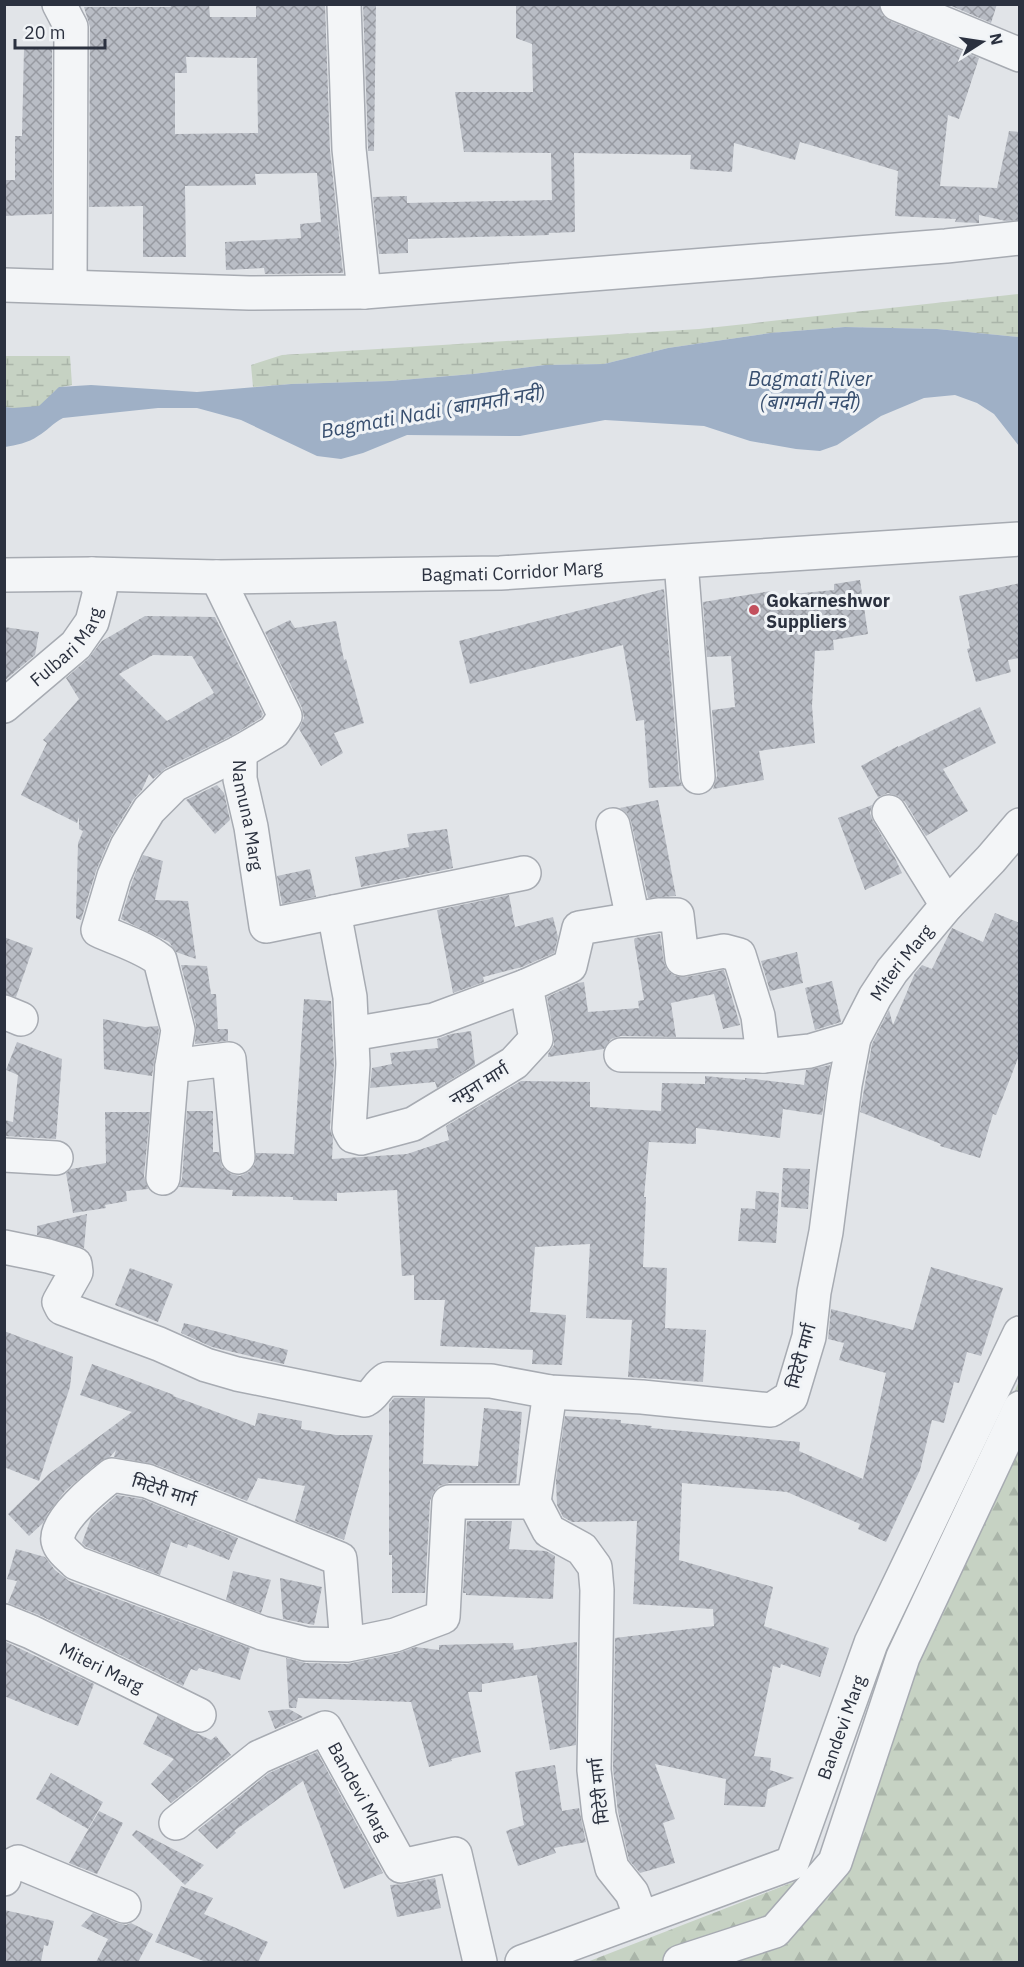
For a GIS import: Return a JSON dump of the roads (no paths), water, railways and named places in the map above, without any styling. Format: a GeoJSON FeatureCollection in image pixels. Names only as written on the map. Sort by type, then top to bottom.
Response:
{"type":"FeatureCollection","features":[{"type":"Feature","properties":{"kind":"street"},"geometry":{"type":"LineString","coordinates":[[59,4],[71,27],[70,286]]}},
{"type":"Feature","properties":{"kind":"street"},"geometry":{"type":"LineString","coordinates":[[344,4],[349,149],[364,292]]}},
{"type":"Feature","properties":{"kind":"street"},"geometry":{"type":"LineString","coordinates":[[897,4],[1020,55]]}},
{"type":"Feature","properties":{"kind":"street"},"geometry":{"type":"LineString","coordinates":[[4,285],[249,293],[364,292],[946,246],[1020,238]]}},
{"type":"Feature","properties":{"kind":"street","name":"Bagmati Corridor Marg"},"geometry":{"type":"LineString","coordinates":[[4,575],[92,574],[217,577],[500,573],[1020,539]]}},
{"type":"Feature","properties":{"kind":"street"},"geometry":{"type":"LineString","coordinates":[[681,562],[698,777]]}},
{"type":"Feature","properties":{"kind":"street","name":"Fulbari Marg"},"geometry":{"type":"LineString","coordinates":[[4,706],[76,645],[87,630],[92,622],[100,591],[92,574]]}},
{"type":"Feature","properties":{"kind":"street"},"geometry":{"type":"LineString","coordinates":[[217,577],[285,716],[274,732],[240,752]]}},
{"type":"Feature","properties":{"kind":"street","name":"Namuna Marg"},"geometry":{"type":"LineString","coordinates":[[163,1178],[172,1066],[178,1030],[160,960],[147,950],[98,930],[114,876],[127,846],[149,810],[174,785],[240,752],[240,779],[251,827],[264,924],[268,927],[524,873]]}},
{"type":"Feature","properties":{"kind":"street"},"geometry":{"type":"LineString","coordinates":[[889,812],[947,905]]}},
{"type":"Feature","properties":{"kind":"street"},"geometry":{"type":"LineString","coordinates":[[613,825],[633,919]]}},
{"type":"Feature","properties":{"kind":"street","name":"Miteri Marg"},"geometry":{"type":"LineString","coordinates":[[854,1038],[875,997],[892,972],[947,905],[992,859],[1020,825]]}},
{"type":"Feature","properties":{"kind":"street","name":"नमुना मार्ग"},"geometry":{"type":"LineString","coordinates":[[334,912],[350,997],[353,1064],[349,1130],[352,1136],[361,1138],[413,1124],[514,1063],[536,1039],[526,986]]}},
{"type":"Feature","properties":{"kind":"street"},"geometry":{"type":"LineString","coordinates":[[352,1034],[434,1020],[526,986],[570,966],[579,928],[658,915],[677,915],[682,959],[724,951],[739,955],[758,1016],[762,1056]]}},
{"type":"Feature","properties":{"kind":"street"},"geometry":{"type":"LineString","coordinates":[[621,1055],[762,1056],[810,1051],[854,1038]]}},
{"type":"Feature","properties":{"kind":"street","name":"मिटेरी मार्ग"},"geometry":{"type":"LineString","coordinates":[[4,1247],[75,1264],[76,1272],[59,1302],[62,1308],[159,1344],[207,1365],[237,1374],[365,1400],[372,1397],[381,1383],[387,1379],[491,1381],[550,1392],[642,1397],[771,1410],[791,1397],[809,1337],[854,1038]]}},
{"type":"Feature","properties":{"kind":"street"},"geometry":{"type":"LineString","coordinates":[[172,1066],[229,1059],[238,1156]]}},
{"type":"Feature","properties":{"kind":"street"},"geometry":{"type":"LineString","coordinates":[[4,1155],[56,1158]]}},
{"type":"Feature","properties":{"kind":"street","name":"Bandevi Marg"},"geometry":{"type":"LineString","coordinates":[[522,1962],[792,1863],[871,1643],[1020,1333]]}},
{"type":"Feature","properties":{"kind":"street"},"geometry":{"type":"LineString","coordinates":[[534,1502],[550,1392]]}},
{"type":"Feature","properties":{"kind":"street"},"geometry":{"type":"LineString","coordinates":[[680,1962],[775,1931],[835,1862],[903,1657],[1020,1408]]}},
{"type":"Feature","properties":{"kind":"street","name":"मिटेरी मार्ग"},"geometry":{"type":"LineString","coordinates":[[347,1645],[340,1559],[169,1489],[147,1481],[112,1475],[82,1500],[59,1530],[58,1541],[63,1550],[76,1563],[262,1633],[306,1644],[347,1645],[395,1635],[443,1617],[449,1502],[534,1502],[549,1531],[582,1549],[595,1567],[597,1590],[594,1770],[599,1815],[612,1868],[633,1893],[641,1918]]}},
{"type":"Feature","properties":{"kind":"street","name":"Miteri Marg"},"geometry":{"type":"LineString","coordinates":[[4,1621],[31,1632],[199,1715]]}},
{"type":"Feature","properties":{"kind":"street","name":"Bandevi Marg"},"geometry":{"type":"LineString","coordinates":[[176,1823],[259,1757],[325,1728],[401,1866],[455,1854],[480,1962]]}},
{"type":"Feature","properties":{"kind":"street"},"geometry":{"type":"LineString","coordinates":[[4,1879],[7,1868],[18,1862],[124,1906]]}},
{"type":"Feature","properties":{"kind":"water","name":"Bagmati River (बागमती नदी)"},"geometry":{"type":"Polygon","coordinates":[[[845,327],[937,329],[1019,337],[1019,446],[994,414],[977,403],[955,395],[924,398],[881,416],[837,445],[820,451],[750,441],[704,426],[605,420],[520,436],[407,435],[363,453],[341,459],[317,456],[241,420],[197,408],[158,408],[63,418],[34,438],[5,447],[5,407],[39,406],[59,387],[91,385],[197,392],[291,384],[390,381],[545,365],[604,364],[668,348],[770,333],[845,327]]]}},
{"type":"Feature","properties":{"kind":"place","name":"Gokarneshwor Suppliers"},"geometry":{"type":"Point","coordinates":[754,610]}},
{"type":"Feature","properties":{"kind":"water label","name":"Bagmati Nadi (बागमती नदी)"},"geometry":{"type":"Point","coordinates":[433,411]}}]}
